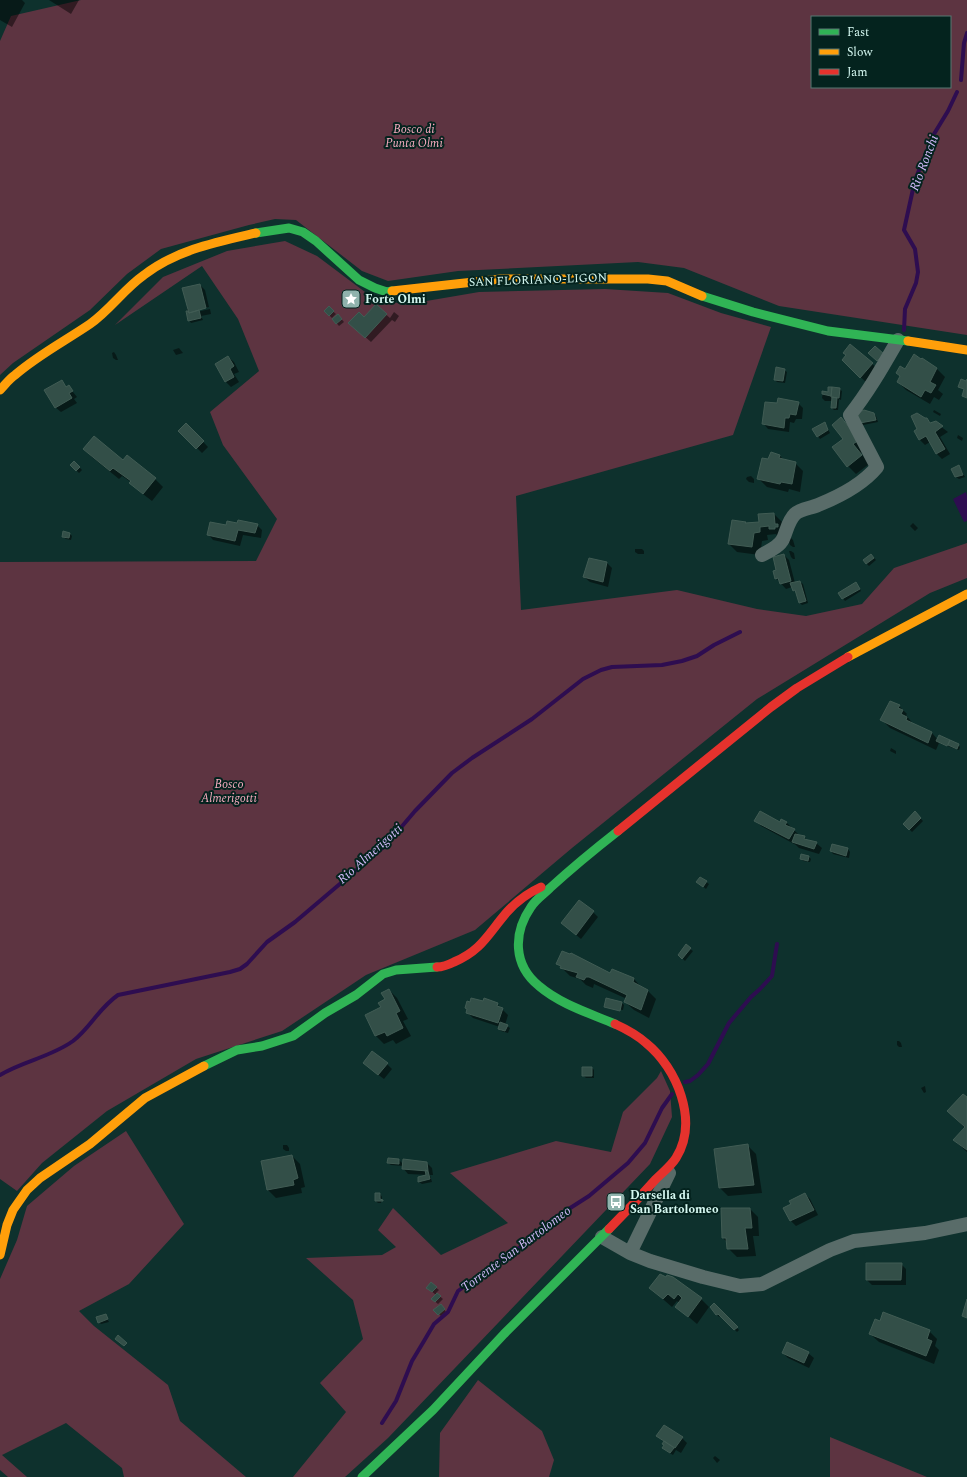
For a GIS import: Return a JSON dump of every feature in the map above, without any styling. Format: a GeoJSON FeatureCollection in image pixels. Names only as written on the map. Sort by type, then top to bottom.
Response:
{"type":"FeatureCollection","features":[{"type":"Feature","properties":{"kind":"street","name":"SAN FLORIANO-LIGON"},"geometry":{"type":"LineString","coordinates":[[0,390],[14,375],[56,345],[91,323],[143,275],[163,262],[182,253],[220,241],[290,228],[302,232],[316,241],[359,280],[374,288],[387,292],[501,279],[617,278],[667,281],[704,297],[753,312],[828,331],[916,341],[967,350]]}},
{"type":"Feature","properties":{"kind":"street"},"geometry":{"type":"LineString","coordinates":[[762,555],[775,548],[783,540],[788,523],[796,513],[819,505],[845,491],[870,475],[877,467],[850,415],[862,400],[898,340]]}},
{"type":"Feature","properties":{"kind":"street"},"geometry":{"type":"LineString","coordinates":[[630,1253],[682,1143],[686,1128],[686,1110],[670,1070],[652,1047],[639,1037],[542,990],[532,981],[519,956],[519,940],[521,927],[525,916],[532,904],[559,880],[744,728],[797,689],[864,648],[967,594]]}},
{"type":"Feature","properties":{"kind":"street"},"geometry":{"type":"LineString","coordinates":[[0,1255],[13,1210],[27,1190],[40,1178],[90,1144],[145,1098],[219,1058],[237,1050],[262,1046],[293,1036],[356,995],[383,974],[396,970],[443,967],[466,957],[478,948],[507,912],[518,901],[534,890],[559,880]]}},
{"type":"Feature","properties":{"kind":"street"},"geometry":{"type":"LineString","coordinates":[[362,1477],[433,1410],[504,1334],[602,1237],[676,1158]]}},
{"type":"Feature","properties":{"kind":"street"},"geometry":{"type":"LineString","coordinates":[[602,1237],[630,1253],[650,1261],[740,1286],[762,1284],[830,1250],[854,1241],[925,1232],[967,1224]]}},
{"type":"Feature","properties":{"kind":"green space","name":"Bosco di Punta Olmi"},"geometry":{"type":"Polygon","coordinates":[[[81,0],[967,0],[967,335],[779,306],[684,268],[638,262],[458,271],[388,281],[362,271],[296,220],[275,219],[161,249],[127,274],[90,310],[13,363],[0,375],[0,41],[11,16],[81,0]]]}},
{"type":"Feature","properties":{"kind":"green space","name":"Bosco Almerigotti"},"geometry":{"type":"Polygon","coordinates":[[[285,241],[317,256],[365,292],[403,305],[479,292],[605,289],[668,293],[721,313],[771,327],[733,435],[516,496],[521,610],[677,590],[757,609],[806,616],[862,604],[894,568],[967,543],[967,578],[930,593],[757,699],[572,848],[475,930],[366,975],[282,1031],[196,1059],[107,1111],[42,1163],[17,1191],[0,1179],[0,562],[256,561],[277,519],[223,445],[210,412],[259,371],[238,319],[202,266],[115,325],[163,277],[227,251],[285,241]]]}},
{"type":"Feature","properties":{"kind":"green space"},"geometry":{"type":"Polygon","coordinates":[[[661,1071],[670,1091],[672,1117],[650,1164],[388,1438],[345,1477],[293,1477],[346,1412],[320,1383],[363,1339],[353,1300],[306,1258],[382,1255],[396,1247],[378,1230],[393,1208],[441,1255],[508,1223],[450,1173],[556,1141],[611,1152],[623,1112],[657,1078],[661,1071]]]}},
{"type":"Feature","properties":{"kind":"green space"},"geometry":{"type":"Polygon","coordinates":[[[126,1131],[184,1224],[129,1284],[79,1311],[94,1326],[168,1385],[180,1421],[246,1477],[124,1477],[122,1468],[66,1423],[2,1455],[27,1477],[8,1477],[0,1470],[0,1279],[17,1240],[27,1206],[74,1166],[126,1131]]]}},
{"type":"Feature","properties":{"kind":"green space"},"geometry":{"type":"Polygon","coordinates":[[[478,1380],[542,1431],[554,1460],[549,1477],[439,1477],[440,1433],[478,1380]]]}},
{"type":"Feature","properties":{"kind":"green space"},"geometry":{"type":"Polygon","coordinates":[[[830,1437],[927,1477],[830,1477],[830,1437]]]}},
{"type":"Feature","properties":{"kind":"shaded area"},"geometry":{"type":"Polygon","coordinates":[[[966,492],[967,521],[964,522],[953,499],[966,492]]]}},
{"type":"Feature","properties":{"kind":"building"},"geometry":{"type":"Polygon","coordinates":[[[200,284],[206,308],[189,313],[182,288],[200,284]]]}},
{"type":"Feature","properties":{"kind":"building"},"geometry":{"type":"Polygon","coordinates":[[[376,304],[387,314],[365,338],[348,323],[359,312],[364,317],[376,304]]]}},
{"type":"Feature","properties":{"kind":"building"},"geometry":{"type":"Polygon","coordinates":[[[329,306],[334,311],[329,316],[324,311],[329,306]]]}},
{"type":"Feature","properties":{"kind":"building"},"geometry":{"type":"Polygon","coordinates":[[[199,310],[201,318],[188,321],[186,311],[189,313],[199,310]]]}},
{"type":"Feature","properties":{"kind":"building"},"geometry":{"type":"Polygon","coordinates":[[[338,314],[342,319],[336,324],[332,319],[338,314]]]}},
{"type":"Feature","properties":{"kind":"building"},"geometry":{"type":"Polygon","coordinates":[[[850,344],[873,363],[860,378],[842,360],[846,355],[843,353],[850,344]]]}},
{"type":"Feature","properties":{"kind":"building"},"geometry":{"type":"Polygon","coordinates":[[[875,346],[884,354],[877,361],[868,353],[875,346]]]}},
{"type":"Feature","properties":{"kind":"building"},"geometry":{"type":"Polygon","coordinates":[[[914,354],[937,368],[930,382],[936,385],[931,393],[925,390],[921,397],[897,382],[900,376],[896,373],[900,366],[905,369],[914,354]]]}},
{"type":"Feature","properties":{"kind":"building"},"geometry":{"type":"Polygon","coordinates":[[[228,356],[234,366],[230,369],[234,377],[225,382],[215,364],[228,356]]]}},
{"type":"Feature","properties":{"kind":"building"},"geometry":{"type":"Polygon","coordinates":[[[776,367],[785,369],[783,381],[774,380],[776,367]]]}},
{"type":"Feature","properties":{"kind":"building"},"geometry":{"type":"Polygon","coordinates":[[[961,379],[966,381],[967,379],[967,398],[962,396],[964,389],[958,387],[961,379]]]}},
{"type":"Feature","properties":{"kind":"building"},"geometry":{"type":"Polygon","coordinates":[[[62,380],[66,387],[69,385],[73,391],[69,393],[72,398],[55,408],[44,390],[62,380]]]}},
{"type":"Feature","properties":{"kind":"building"},"geometry":{"type":"Polygon","coordinates":[[[828,387],[832,387],[831,396],[822,394],[822,391],[828,392],[828,387]]]}},
{"type":"Feature","properties":{"kind":"building"},"geometry":{"type":"Polygon","coordinates":[[[832,387],[840,388],[839,398],[831,397],[832,387]]]}},
{"type":"Feature","properties":{"kind":"building"},"geometry":{"type":"Polygon","coordinates":[[[832,397],[837,398],[836,408],[831,408],[832,397]]]}},
{"type":"Feature","properties":{"kind":"building"},"geometry":{"type":"Polygon","coordinates":[[[778,398],[799,402],[796,415],[790,414],[789,418],[785,418],[784,428],[762,424],[765,402],[777,403],[778,398]]]}},
{"type":"Feature","properties":{"kind":"building"},"geometry":{"type":"Polygon","coordinates":[[[864,410],[874,413],[876,420],[860,423],[857,414],[864,410]]]}},
{"type":"Feature","properties":{"kind":"building"},"geometry":{"type":"Polygon","coordinates":[[[917,413],[927,418],[930,423],[936,421],[943,426],[935,432],[945,449],[936,454],[926,436],[919,440],[914,431],[917,429],[911,416],[917,413]]]}},
{"type":"Feature","properties":{"kind":"building"},"geometry":{"type":"Polygon","coordinates":[[[841,417],[859,440],[853,444],[862,455],[847,467],[832,447],[843,439],[832,425],[841,417]]]}},
{"type":"Feature","properties":{"kind":"building"},"geometry":{"type":"Polygon","coordinates":[[[825,422],[828,430],[817,437],[812,429],[825,422]]]}},
{"type":"Feature","properties":{"kind":"building"},"geometry":{"type":"Polygon","coordinates":[[[186,423],[204,441],[196,449],[178,431],[186,423]]]}},
{"type":"Feature","properties":{"kind":"building"},"geometry":{"type":"Polygon","coordinates":[[[94,436],[123,460],[127,455],[156,478],[143,494],[129,483],[131,481],[113,468],[110,471],[83,449],[94,436]]]}},
{"type":"Feature","properties":{"kind":"building"},"geometry":{"type":"Polygon","coordinates":[[[771,452],[780,455],[779,458],[796,462],[792,484],[781,482],[780,484],[757,479],[762,458],[768,459],[771,452]]]}},
{"type":"Feature","properties":{"kind":"building"},"geometry":{"type":"Polygon","coordinates":[[[74,461],[80,467],[76,471],[70,465],[74,461]]]}},
{"type":"Feature","properties":{"kind":"building"},"geometry":{"type":"Polygon","coordinates":[[[959,465],[963,475],[955,477],[951,469],[959,465]]]}},
{"type":"Feature","properties":{"kind":"building"},"geometry":{"type":"Polygon","coordinates":[[[774,513],[775,524],[778,524],[778,527],[775,527],[775,529],[769,529],[769,526],[760,527],[760,532],[754,533],[752,547],[728,544],[732,520],[746,522],[745,523],[759,522],[758,514],[774,513]]]}},
{"type":"Feature","properties":{"kind":"building"},"geometry":{"type":"Polygon","coordinates":[[[238,520],[258,524],[255,533],[238,530],[235,541],[207,535],[210,522],[226,525],[227,521],[237,523],[238,520]]]}},
{"type":"Feature","properties":{"kind":"building"},"geometry":{"type":"Polygon","coordinates":[[[63,531],[70,533],[69,538],[62,537],[63,531]]]}},
{"type":"Feature","properties":{"kind":"building"},"geometry":{"type":"Polygon","coordinates":[[[784,554],[791,581],[780,584],[778,578],[775,579],[773,571],[776,570],[773,557],[784,554]]]}},
{"type":"Feature","properties":{"kind":"building"},"geometry":{"type":"Polygon","coordinates":[[[871,554],[874,558],[866,564],[863,560],[871,554]]]}},
{"type":"Feature","properties":{"kind":"building"},"geometry":{"type":"Polygon","coordinates":[[[589,558],[607,562],[603,582],[583,577],[589,558]]]}},
{"type":"Feature","properties":{"kind":"building"},"geometry":{"type":"Polygon","coordinates":[[[800,581],[806,601],[799,603],[795,590],[793,591],[790,583],[800,581]]]}},
{"type":"Feature","properties":{"kind":"building"},"geometry":{"type":"Polygon","coordinates":[[[856,582],[860,589],[842,599],[838,593],[856,582]]]}},
{"type":"Feature","properties":{"kind":"building"},"geometry":{"type":"Polygon","coordinates":[[[890,701],[900,705],[898,708],[903,710],[901,714],[907,717],[906,720],[932,732],[928,743],[880,720],[890,701]]]}},
{"type":"Feature","properties":{"kind":"building"},"geometry":{"type":"Polygon","coordinates":[[[939,735],[950,740],[947,746],[936,741],[939,735]]]}},
{"type":"Feature","properties":{"kind":"building"},"geometry":{"type":"Polygon","coordinates":[[[950,740],[959,744],[957,749],[948,745],[950,740]]]}},
{"type":"Feature","properties":{"kind":"building"},"geometry":{"type":"Polygon","coordinates":[[[760,811],[780,822],[781,819],[787,822],[785,825],[795,829],[789,839],[754,821],[760,811]]]}},
{"type":"Feature","properties":{"kind":"building"},"geometry":{"type":"Polygon","coordinates":[[[915,811],[921,818],[909,830],[903,824],[915,811]]]}},
{"type":"Feature","properties":{"kind":"building"},"geometry":{"type":"Polygon","coordinates":[[[795,834],[805,836],[804,839],[817,842],[814,849],[792,842],[795,834]]]}},
{"type":"Feature","properties":{"kind":"building"},"geometry":{"type":"Polygon","coordinates":[[[832,844],[848,848],[846,856],[830,851],[832,844]]]}},
{"type":"Feature","properties":{"kind":"building"},"geometry":{"type":"Polygon","coordinates":[[[801,854],[809,856],[808,861],[800,859],[801,854]]]}},
{"type":"Feature","properties":{"kind":"building"},"geometry":{"type":"Polygon","coordinates":[[[700,877],[707,881],[703,887],[696,882],[700,877]]]}},
{"type":"Feature","properties":{"kind":"building"},"geometry":{"type":"Polygon","coordinates":[[[579,900],[594,911],[576,935],[561,923],[579,900]]]}},
{"type":"Feature","properties":{"kind":"building"},"geometry":{"type":"Polygon","coordinates":[[[686,944],[691,948],[682,959],[678,955],[686,944]]]}},
{"type":"Feature","properties":{"kind":"building"},"geometry":{"type":"Polygon","coordinates":[[[562,951],[571,953],[610,973],[612,969],[634,978],[633,982],[648,990],[641,1010],[624,1002],[627,995],[589,977],[586,977],[584,980],[576,977],[578,973],[560,968],[561,966],[556,964],[562,951]]]}},
{"type":"Feature","properties":{"kind":"building"},"geometry":{"type":"Polygon","coordinates":[[[389,989],[400,1011],[396,1013],[403,1028],[387,1036],[385,1032],[375,1036],[365,1015],[381,1007],[378,1003],[385,999],[381,993],[389,989]]]}},
{"type":"Feature","properties":{"kind":"building"},"geometry":{"type":"Polygon","coordinates":[[[471,998],[483,1001],[484,998],[498,1003],[497,1006],[503,1008],[498,1023],[466,1013],[467,1009],[465,1008],[467,1001],[470,1002],[471,998]]]}},
{"type":"Feature","properties":{"kind":"building"},"geometry":{"type":"Polygon","coordinates":[[[606,998],[622,1002],[620,1011],[604,1007],[606,998]]]}},
{"type":"Feature","properties":{"kind":"building"},"geometry":{"type":"Polygon","coordinates":[[[500,1022],[508,1025],[505,1031],[498,1029],[500,1022]]]}},
{"type":"Feature","properties":{"kind":"building"},"geometry":{"type":"Polygon","coordinates":[[[372,1051],[388,1063],[378,1075],[363,1063],[372,1051]]]}},
{"type":"Feature","properties":{"kind":"building"},"geometry":{"type":"Polygon","coordinates":[[[582,1067],[592,1067],[592,1076],[582,1076],[582,1067]]]}},
{"type":"Feature","properties":{"kind":"building"},"geometry":{"type":"Polygon","coordinates":[[[963,1094],[967,1097],[967,1150],[953,1140],[965,1127],[947,1111],[963,1094]]]}},
{"type":"Feature","properties":{"kind":"building"},"geometry":{"type":"Polygon","coordinates":[[[748,1144],[754,1185],[719,1188],[714,1149],[748,1144]]]}},
{"type":"Feature","properties":{"kind":"building"},"geometry":{"type":"Polygon","coordinates":[[[292,1155],[298,1178],[293,1180],[294,1185],[267,1190],[261,1161],[292,1155]]]}},
{"type":"Feature","properties":{"kind":"building"},"geometry":{"type":"Polygon","coordinates":[[[388,1158],[399,1159],[399,1164],[387,1163],[388,1158]]]}},
{"type":"Feature","properties":{"kind":"building"},"geometry":{"type":"Polygon","coordinates":[[[403,1159],[427,1162],[428,1171],[402,1169],[403,1159]]]}},
{"type":"Feature","properties":{"kind":"building"},"geometry":{"type":"Polygon","coordinates":[[[425,1170],[428,1171],[430,1179],[418,1182],[418,1177],[426,1175],[425,1170]]]}},
{"type":"Feature","properties":{"kind":"building"},"geometry":{"type":"Polygon","coordinates":[[[375,1193],[380,1193],[380,1199],[383,1201],[375,1201],[375,1193]]]}},
{"type":"Feature","properties":{"kind":"building"},"geometry":{"type":"Polygon","coordinates":[[[805,1193],[814,1210],[790,1221],[783,1208],[791,1204],[789,1201],[805,1193]]]}},
{"type":"Feature","properties":{"kind":"building"},"geometry":{"type":"Polygon","coordinates":[[[721,1208],[750,1208],[752,1228],[745,1228],[748,1249],[727,1249],[726,1238],[722,1238],[721,1208]]]}},
{"type":"Feature","properties":{"kind":"building"},"geometry":{"type":"Polygon","coordinates":[[[866,1263],[902,1263],[901,1280],[866,1280],[866,1263]]]}},
{"type":"Feature","properties":{"kind":"building"},"geometry":{"type":"Polygon","coordinates":[[[660,1274],[666,1277],[667,1275],[673,1277],[702,1298],[688,1317],[675,1307],[682,1298],[678,1294],[674,1299],[668,1294],[663,1299],[649,1288],[660,1274]]]}},
{"type":"Feature","properties":{"kind":"building"},"geometry":{"type":"Polygon","coordinates":[[[431,1282],[437,1287],[432,1292],[426,1288],[431,1282]]]}},
{"type":"Feature","properties":{"kind":"building"},"geometry":{"type":"Polygon","coordinates":[[[437,1293],[441,1296],[435,1302],[431,1299],[437,1293]]]}},
{"type":"Feature","properties":{"kind":"building"},"geometry":{"type":"Polygon","coordinates":[[[967,1299],[967,1318],[962,1316],[967,1299]]]}},
{"type":"Feature","properties":{"kind":"building"},"geometry":{"type":"Polygon","coordinates":[[[714,1303],[738,1327],[734,1330],[718,1314],[716,1315],[710,1307],[714,1303]]]}},
{"type":"Feature","properties":{"kind":"building"},"geometry":{"type":"Polygon","coordinates":[[[441,1304],[445,1309],[438,1315],[433,1310],[441,1304]]]}},
{"type":"Feature","properties":{"kind":"building"},"geometry":{"type":"Polygon","coordinates":[[[883,1312],[930,1330],[927,1339],[932,1341],[926,1356],[869,1334],[875,1319],[880,1321],[883,1312]]]}},
{"type":"Feature","properties":{"kind":"building"},"geometry":{"type":"Polygon","coordinates":[[[106,1314],[108,1319],[98,1323],[96,1317],[106,1314]]]}},
{"type":"Feature","properties":{"kind":"building"},"geometry":{"type":"Polygon","coordinates":[[[118,1335],[127,1343],[124,1346],[115,1339],[118,1335]]]}},
{"type":"Feature","properties":{"kind":"building"},"geometry":{"type":"Polygon","coordinates":[[[787,1342],[809,1352],[804,1363],[782,1353],[787,1342]]]}},
{"type":"Feature","properties":{"kind":"building"},"geometry":{"type":"Polygon","coordinates":[[[664,1425],[683,1437],[675,1448],[656,1436],[664,1425]]]}},
{"type":"Feature","properties":{"kind":"building"},"geometry":{"type":"Polygon","coordinates":[[[664,1441],[674,1448],[670,1453],[662,1448],[664,1441]]]}},
{"type":"Feature","properties":{"kind":"waterway","name":"Rio Ronchi"},"geometry":{"type":"LineString","coordinates":[[961,80],[964,43],[967,33]]}},
{"type":"Feature","properties":{"kind":"waterway","name":"Rio Ronchi"},"geometry":{"type":"LineString","coordinates":[[904,330],[905,309],[916,283],[918,272],[915,249],[904,230],[915,180],[934,134],[948,111],[957,92]]}},
{"type":"Feature","properties":{"kind":"waterway","name":"Rio Almerigotti"},"geometry":{"type":"LineString","coordinates":[[0,1075],[56,1051],[73,1041],[85,1030],[105,1006],[118,995],[240,969],[247,964],[267,942],[295,922],[387,844],[415,811],[452,773],[472,758],[532,719],[583,679],[601,670],[612,667],[662,665],[682,661],[697,656],[714,645],[740,632]]}},
{"type":"Feature","properties":{"kind":"waterway","name":"Torrente San Bartolomeo"},"geometry":{"type":"LineString","coordinates":[[685,1082],[690,1081],[698,1075],[708,1064],[729,1023],[751,997],[772,976],[777,944]]}},
{"type":"Feature","properties":{"kind":"waterway","name":"Torrente San Bartolomeo"},"geometry":{"type":"LineString","coordinates":[[382,1423],[396,1401],[412,1361],[434,1324],[448,1312],[458,1291],[522,1246],[553,1219],[589,1196],[628,1163],[645,1143],[662,1108],[672,1094]]}},
{"type":"Feature","properties":{"kind":"traffic: fast"},"geometry":{"type":"LineString","coordinates":[[256,233],[289,228],[303,232],[316,241],[359,280],[375,288],[387,292],[392,291]]}},
{"type":"Feature","properties":{"kind":"traffic: fast"},"geometry":{"type":"LineString","coordinates":[[702,296],[753,312],[828,331],[908,341]]}},
{"type":"Feature","properties":{"kind":"traffic: fast"},"geometry":{"type":"LineString","coordinates":[[615,1024],[565,1003],[539,986],[530,978],[524,968],[520,959],[518,948],[521,927],[525,917],[535,902],[575,866],[618,831]]}},
{"type":"Feature","properties":{"kind":"traffic: fast"},"geometry":{"type":"LineString","coordinates":[[204,1066],[237,1050],[262,1046],[293,1036],[325,1013],[356,995],[383,974],[396,970],[437,967]]}},
{"type":"Feature","properties":{"kind":"traffic: fast"},"geometry":{"type":"LineString","coordinates":[[362,1477],[433,1410],[504,1334],[609,1229]]}},
{"type":"Feature","properties":{"kind":"traffic: slow"},"geometry":{"type":"LineString","coordinates":[[0,390],[11,378],[33,361],[90,324],[123,293],[156,266],[197,248],[256,233]]}},
{"type":"Feature","properties":{"kind":"traffic: slow"},"geometry":{"type":"LineString","coordinates":[[392,291],[501,279],[648,279],[667,281],[702,296]]}},
{"type":"Feature","properties":{"kind":"traffic: slow"},"geometry":{"type":"LineString","coordinates":[[908,341],[967,350]]}},
{"type":"Feature","properties":{"kind":"traffic: slow"},"geometry":{"type":"LineString","coordinates":[[848,657],[967,594]]}},
{"type":"Feature","properties":{"kind":"traffic: slow"},"geometry":{"type":"LineString","coordinates":[[0,1255],[7,1225],[13,1210],[27,1190],[40,1178],[90,1144],[145,1098],[204,1066]]}},
{"type":"Feature","properties":{"kind":"traffic: jam"},"geometry":{"type":"LineString","coordinates":[[618,831],[771,707],[797,688],[848,657]]}},
{"type":"Feature","properties":{"kind":"traffic: jam"},"geometry":{"type":"LineString","coordinates":[[437,967],[450,964],[464,957],[478,947],[514,905],[541,887]]}},
{"type":"Feature","properties":{"kind":"traffic: jam"},"geometry":{"type":"LineString","coordinates":[[609,1229],[674,1161],[683,1143],[685,1128],[685,1112],[681,1096],[667,1066],[643,1040],[615,1024]]}},
{"type":"Feature","properties":{"kind":"place","name":"Forte Olmi"},"geometry":{"type":"Point","coordinates":[351,299]}},
{"type":"Feature","properties":{"kind":"place","name":"Darsella di San Bartolomeo"},"geometry":{"type":"Point","coordinates":[616,1202]}}]}
